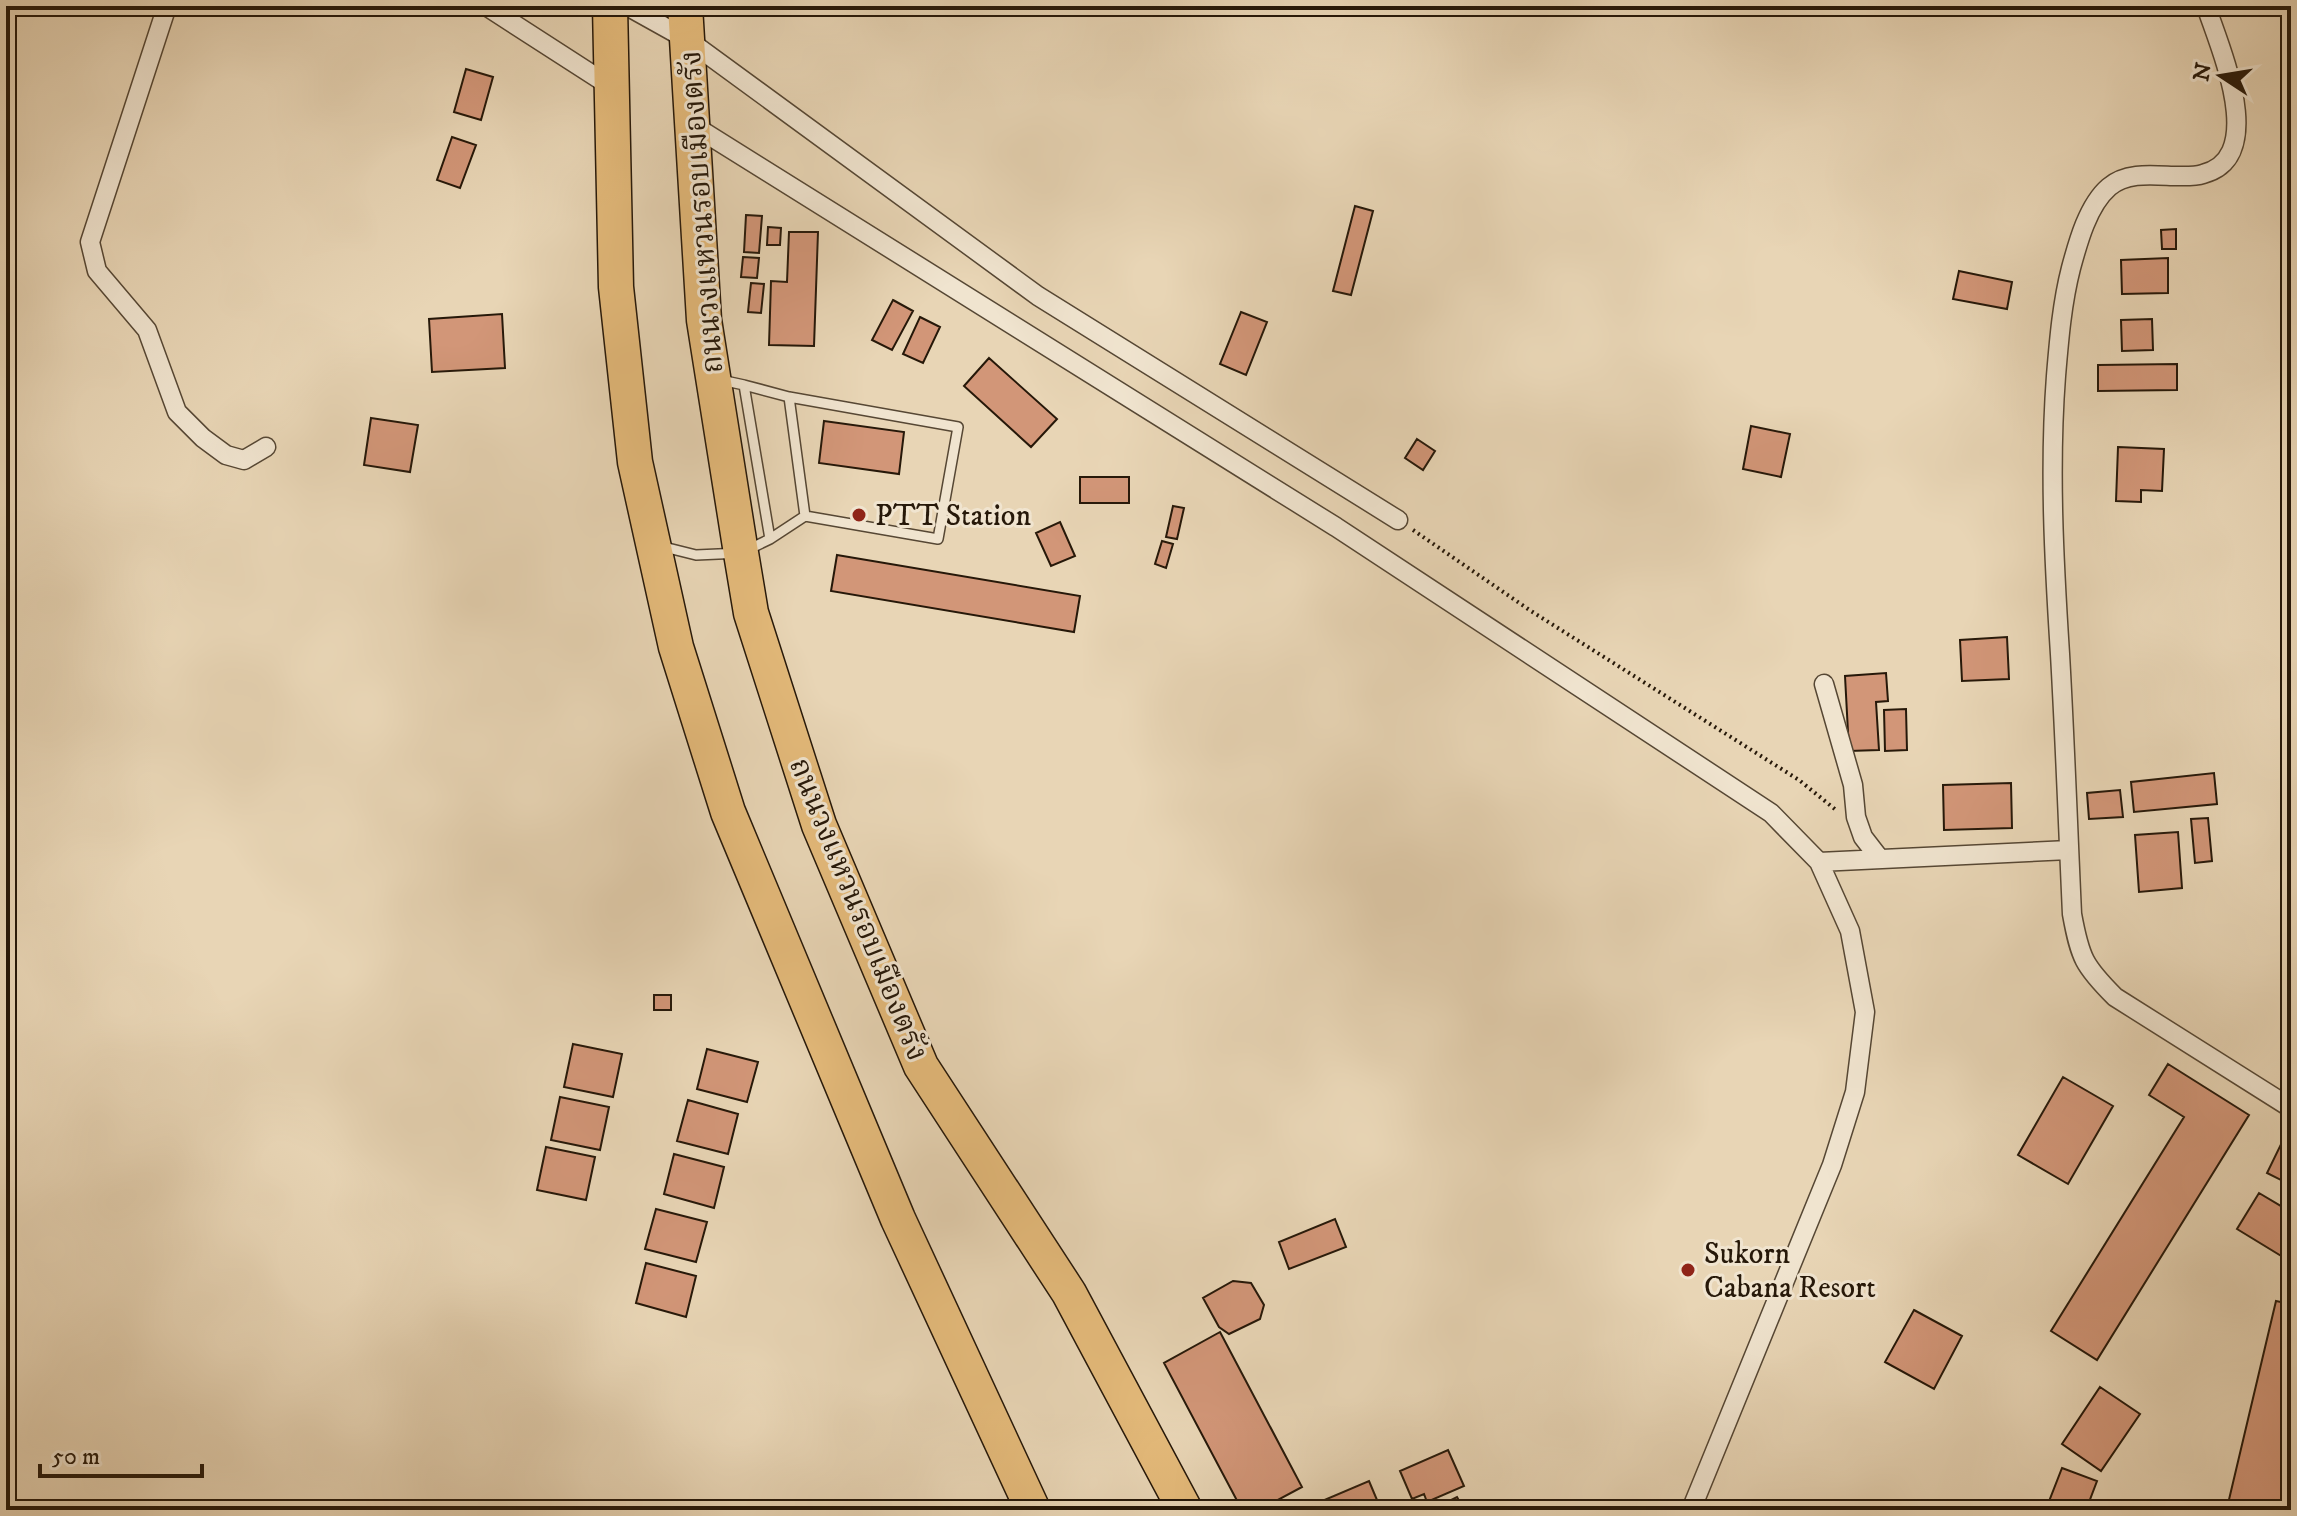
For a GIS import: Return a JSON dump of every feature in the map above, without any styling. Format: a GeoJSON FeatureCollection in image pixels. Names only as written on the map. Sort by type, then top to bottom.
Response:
{"type":"FeatureCollection","features":[{"type":"Feature","properties":{"kind":"highway"},"geometry":{"type":"LineString","coordinates":[[610,6],[616,287],[635,462],[676,647],[728,812],[898,1219],[1033,1510]]}},
{"type":"Feature","properties":{"kind":"highway","name":"ถนนวงแหวนรอบเมืองตรัง"},"geometry":{"type":"LineString","coordinates":[[685,6],[704,320],[728,382],[755,546],[751,613],[819,825],[921,1066],[1069,1293],[1185,1510]]}},
{"type":"Feature","properties":{"kind":"street"},"geometry":{"type":"LineString","coordinates":[[167,6],[90,242],[97,271],[147,330],[177,412],[226,455],[244,460],[266,447]]}},
{"type":"Feature","properties":{"kind":"street"},"geometry":{"type":"LineString","coordinates":[[486,6],[610,86]]}},
{"type":"Feature","properties":{"kind":"street"},"geometry":{"type":"LineString","coordinates":[[627,6],[688,40],[1038,296],[1398,520]]}},
{"type":"Feature","properties":{"kind":"street"},"geometry":{"type":"LineString","coordinates":[[2206,6],[2234,92],[2237,119],[2228,158],[2219,167],[2204,174],[2145,175],[2124,178],[2110,186],[2086,224],[2071,267],[2059,329],[2053,491],[2072,914],[2079,950],[2091,973],[2115,997],[2291,1108]]}},
{"type":"Feature","properties":{"kind":"street"},"geometry":{"type":"LineString","coordinates":[[691,124],[1349,536],[1771,813],[1819,862],[1850,931],[1865,1012],[1855,1092],[1832,1165],[1691,1510]]}},
{"type":"Feature","properties":{"kind":"street"},"geometry":{"type":"LineString","coordinates":[[1824,684],[1853,785],[1856,817],[1863,837],[1880,859]]}},
{"type":"Feature","properties":{"kind":"street"},"geometry":{"type":"LineString","coordinates":[[1819,862],[2069,850]]}},
{"type":"Feature","properties":{"kind":"lane"},"geometry":{"type":"LineString","coordinates":[[653,544],[696,555],[755,546],[805,516],[938,539],[958,427],[789,397],[728,382]]}},
{"type":"Feature","properties":{"kind":"lane"},"geometry":{"type":"LineString","coordinates":[[789,397],[805,516]]}},
{"type":"Feature","properties":{"kind":"path"},"geometry":{"type":"LineString","coordinates":[[1398,520],[1531,611],[1799,780],[1863,837]]}},
{"type":"Feature","properties":{"kind":"building"},"geometry":{"type":"Polygon","coordinates":[[[466,69],[493,77],[481,120],[454,112],[466,69]]]}},
{"type":"Feature","properties":{"kind":"building"},"geometry":{"type":"Polygon","coordinates":[[[452,137],[476,145],[460,188],[437,180],[452,137]]]}},
{"type":"Feature","properties":{"kind":"building"},"geometry":{"type":"Polygon","coordinates":[[[1355,206],[1373,211],[1351,295],[1333,291],[1355,206]]]}},
{"type":"Feature","properties":{"kind":"building"},"geometry":{"type":"Polygon","coordinates":[[[746,215],[762,216],[759,253],[744,252],[746,215]]]}},
{"type":"Feature","properties":{"kind":"building"},"geometry":{"type":"Polygon","coordinates":[[[768,227],[781,228],[780,245],[767,245],[768,227]]]}},
{"type":"Feature","properties":{"kind":"building"},"geometry":{"type":"Polygon","coordinates":[[[2176,229],[2176,249],[2162,249],[2161,230],[2176,229]]]}},
{"type":"Feature","properties":{"kind":"building"},"geometry":{"type":"Polygon","coordinates":[[[789,232],[818,232],[814,346],[769,345],[771,281],[787,282],[789,232]]]}},
{"type":"Feature","properties":{"kind":"building"},"geometry":{"type":"Polygon","coordinates":[[[743,257],[759,258],[757,278],[741,277],[743,257]]]}},
{"type":"Feature","properties":{"kind":"building"},"geometry":{"type":"Polygon","coordinates":[[[2168,258],[2168,293],[2122,294],[2121,260],[2168,258]]]}},
{"type":"Feature","properties":{"kind":"building"},"geometry":{"type":"Polygon","coordinates":[[[1959,271],[2012,282],[2007,309],[1953,299],[1959,271]]]}},
{"type":"Feature","properties":{"kind":"building"},"geometry":{"type":"Polygon","coordinates":[[[751,283],[764,284],[761,313],[748,312],[751,283]]]}},
{"type":"Feature","properties":{"kind":"building"},"geometry":{"type":"Polygon","coordinates":[[[893,300],[913,311],[892,350],[872,340],[893,300]]]}},
{"type":"Feature","properties":{"kind":"building"},"geometry":{"type":"Polygon","coordinates":[[[1241,312],[1267,322],[1246,375],[1220,364],[1241,312]]]}},
{"type":"Feature","properties":{"kind":"building"},"geometry":{"type":"Polygon","coordinates":[[[502,314],[505,368],[432,372],[429,319],[502,314]]]}},
{"type":"Feature","properties":{"kind":"building"},"geometry":{"type":"Polygon","coordinates":[[[920,317],[940,327],[923,363],[903,354],[920,317]]]}},
{"type":"Feature","properties":{"kind":"building"},"geometry":{"type":"Polygon","coordinates":[[[2152,319],[2153,350],[2122,351],[2121,320],[2152,319]]]}},
{"type":"Feature","properties":{"kind":"building"},"geometry":{"type":"Polygon","coordinates":[[[989,358],[1057,419],[1031,447],[964,386],[989,358]]]}},
{"type":"Feature","properties":{"kind":"building"},"geometry":{"type":"Polygon","coordinates":[[[2177,364],[2177,390],[2098,391],[2098,365],[2177,364]]]}},
{"type":"Feature","properties":{"kind":"building"},"geometry":{"type":"Polygon","coordinates":[[[371,418],[418,425],[410,472],[364,465],[371,418]]]}},
{"type":"Feature","properties":{"kind":"building"},"geometry":{"type":"Polygon","coordinates":[[[824,421],[904,432],[899,474],[819,463],[824,421]]]}},
{"type":"Feature","properties":{"kind":"building"},"geometry":{"type":"Polygon","coordinates":[[[1751,426],[1790,434],[1781,477],[1743,469],[1751,426]]]}},
{"type":"Feature","properties":{"kind":"building"},"geometry":{"type":"Polygon","coordinates":[[[1417,439],[1435,451],[1423,470],[1405,458],[1417,439]]]}},
{"type":"Feature","properties":{"kind":"building"},"geometry":{"type":"Polygon","coordinates":[[[2118,447],[2164,449],[2162,491],[2141,490],[2141,502],[2116,501],[2118,447]]]}},
{"type":"Feature","properties":{"kind":"building"},"geometry":{"type":"Polygon","coordinates":[[[1080,477],[1129,477],[1129,503],[1080,503],[1080,477]]]}},
{"type":"Feature","properties":{"kind":"building"},"geometry":{"type":"Polygon","coordinates":[[[1173,506],[1184,508],[1177,539],[1166,537],[1173,506]]]}},
{"type":"Feature","properties":{"kind":"building"},"geometry":{"type":"Polygon","coordinates":[[[1060,522],[1075,556],[1051,566],[1036,533],[1060,522]]]}},
{"type":"Feature","properties":{"kind":"building"},"geometry":{"type":"Polygon","coordinates":[[[1162,541],[1173,544],[1166,568],[1155,564],[1162,541]]]}},
{"type":"Feature","properties":{"kind":"building"},"geometry":{"type":"Polygon","coordinates":[[[837,555],[1080,596],[1074,632],[831,591],[837,555]]]}},
{"type":"Feature","properties":{"kind":"building"},"geometry":{"type":"Polygon","coordinates":[[[2007,637],[2009,679],[1962,681],[1960,640],[2007,637]]]}},
{"type":"Feature","properties":{"kind":"building"},"geometry":{"type":"Polygon","coordinates":[[[1886,673],[1888,701],[1876,702],[1879,750],[1849,751],[1845,676],[1886,673]]]}},
{"type":"Feature","properties":{"kind":"building"},"geometry":{"type":"Polygon","coordinates":[[[1906,709],[1907,750],[1885,751],[1884,710],[1906,709]]]}},
{"type":"Feature","properties":{"kind":"building"},"geometry":{"type":"Polygon","coordinates":[[[2214,773],[2217,804],[2134,812],[2131,782],[2214,773]]]}},
{"type":"Feature","properties":{"kind":"building"},"geometry":{"type":"Polygon","coordinates":[[[2011,783],[2012,828],[1944,830],[1943,785],[2011,783]]]}},
{"type":"Feature","properties":{"kind":"building"},"geometry":{"type":"Polygon","coordinates":[[[2120,790],[2123,817],[2089,819],[2087,793],[2120,790]]]}},
{"type":"Feature","properties":{"kind":"building"},"geometry":{"type":"Polygon","coordinates":[[[2208,818],[2212,861],[2195,863],[2191,819],[2208,818]]]}},
{"type":"Feature","properties":{"kind":"building"},"geometry":{"type":"Polygon","coordinates":[[[2178,832],[2182,888],[2139,892],[2135,835],[2178,832]]]}},
{"type":"Feature","properties":{"kind":"building"},"geometry":{"type":"Polygon","coordinates":[[[654,995],[671,995],[671,1010],[654,1010],[654,995]]]}},
{"type":"Feature","properties":{"kind":"building"},"geometry":{"type":"Polygon","coordinates":[[[573,1044],[622,1054],[613,1097],[564,1087],[573,1044]]]}},
{"type":"Feature","properties":{"kind":"building"},"geometry":{"type":"Polygon","coordinates":[[[707,1049],[758,1062],[747,1102],[697,1089],[707,1049]]]}},
{"type":"Feature","properties":{"kind":"building"},"geometry":{"type":"Polygon","coordinates":[[[2168,1064],[2249,1115],[2097,1360],[2051,1331],[2184,1117],[2149,1095],[2168,1064]]]}},
{"type":"Feature","properties":{"kind":"building"},"geometry":{"type":"Polygon","coordinates":[[[2063,1077],[2113,1106],[2068,1184],[2018,1155],[2063,1077]]]}},
{"type":"Feature","properties":{"kind":"building"},"geometry":{"type":"Polygon","coordinates":[[[560,1097],[609,1107],[600,1150],[551,1140],[560,1097]]]}},
{"type":"Feature","properties":{"kind":"building"},"geometry":{"type":"Polygon","coordinates":[[[688,1100],[738,1114],[728,1154],[677,1141],[688,1100]]]}},
{"type":"Feature","properties":{"kind":"building"},"geometry":{"type":"Polygon","coordinates":[[[2286,1134],[2291,1136],[2291,1185],[2267,1173],[2286,1134]]]}},
{"type":"Feature","properties":{"kind":"building"},"geometry":{"type":"Polygon","coordinates":[[[546,1147],[595,1157],[586,1200],[537,1190],[546,1147]]]}},
{"type":"Feature","properties":{"kind":"building"},"geometry":{"type":"Polygon","coordinates":[[[674,1154],[724,1167],[714,1208],[664,1194],[674,1154]]]}},
{"type":"Feature","properties":{"kind":"building"},"geometry":{"type":"Polygon","coordinates":[[[2259,1193],[2291,1212],[2291,1262],[2237,1229],[2259,1193]]]}},
{"type":"Feature","properties":{"kind":"building"},"geometry":{"type":"Polygon","coordinates":[[[656,1209],[707,1222],[696,1262],[645,1249],[656,1209]]]}},
{"type":"Feature","properties":{"kind":"building"},"geometry":{"type":"Polygon","coordinates":[[[1335,1219],[1346,1247],[1289,1269],[1279,1242],[1335,1219]]]}},
{"type":"Feature","properties":{"kind":"building"},"geometry":{"type":"Polygon","coordinates":[[[646,1263],[696,1276],[686,1317],[636,1303],[646,1263]]]}},
{"type":"Feature","properties":{"kind":"building"},"geometry":{"type":"Polygon","coordinates":[[[1233,1281],[1251,1283],[1264,1305],[1260,1319],[1229,1334],[1219,1327],[1203,1298],[1233,1281]]]}},
{"type":"Feature","properties":{"kind":"building"},"geometry":{"type":"Polygon","coordinates":[[[2276,1301],[2291,1304],[2291,1510],[2234,1510],[2227,1508],[2276,1301]]]}},
{"type":"Feature","properties":{"kind":"building"},"geometry":{"type":"Polygon","coordinates":[[[1914,1310],[1962,1336],[1934,1389],[1885,1362],[1914,1310]]]}},
{"type":"Feature","properties":{"kind":"building"},"geometry":{"type":"Polygon","coordinates":[[[1220,1332],[1302,1487],[1259,1510],[1242,1510],[1164,1363],[1220,1332]]]}},
{"type":"Feature","properties":{"kind":"building"},"geometry":{"type":"Polygon","coordinates":[[[2100,1387],[2140,1414],[2101,1471],[2062,1444],[2100,1387]]]}},
{"type":"Feature","properties":{"kind":"building"},"geometry":{"type":"Polygon","coordinates":[[[1448,1450],[1464,1486],[1427,1502],[1424,1494],[1412,1499],[1400,1471],[1448,1450]]]}},
{"type":"Feature","properties":{"kind":"building"},"geometry":{"type":"Polygon","coordinates":[[[2062,1468],[2097,1481],[2086,1510],[2065,1510],[2048,1504],[2062,1468]]]}},
{"type":"Feature","properties":{"kind":"building"},"geometry":{"type":"Polygon","coordinates":[[[1369,1481],[1377,1500],[1359,1507],[1360,1510],[1326,1510],[1322,1501],[1369,1481]]]}},
{"type":"Feature","properties":{"kind":"building"},"geometry":{"type":"Polygon","coordinates":[[[1457,1497],[1464,1510],[1431,1510],[1457,1497]]]}},
{"type":"Feature","properties":{"kind":"place","name":"PTT Station"},"geometry":{"type":"Point","coordinates":[859,515]}},
{"type":"Feature","properties":{"kind":"place","name":"Sukorn Cabana Resort"},"geometry":{"type":"Point","coordinates":[1688,1270]}}]}
